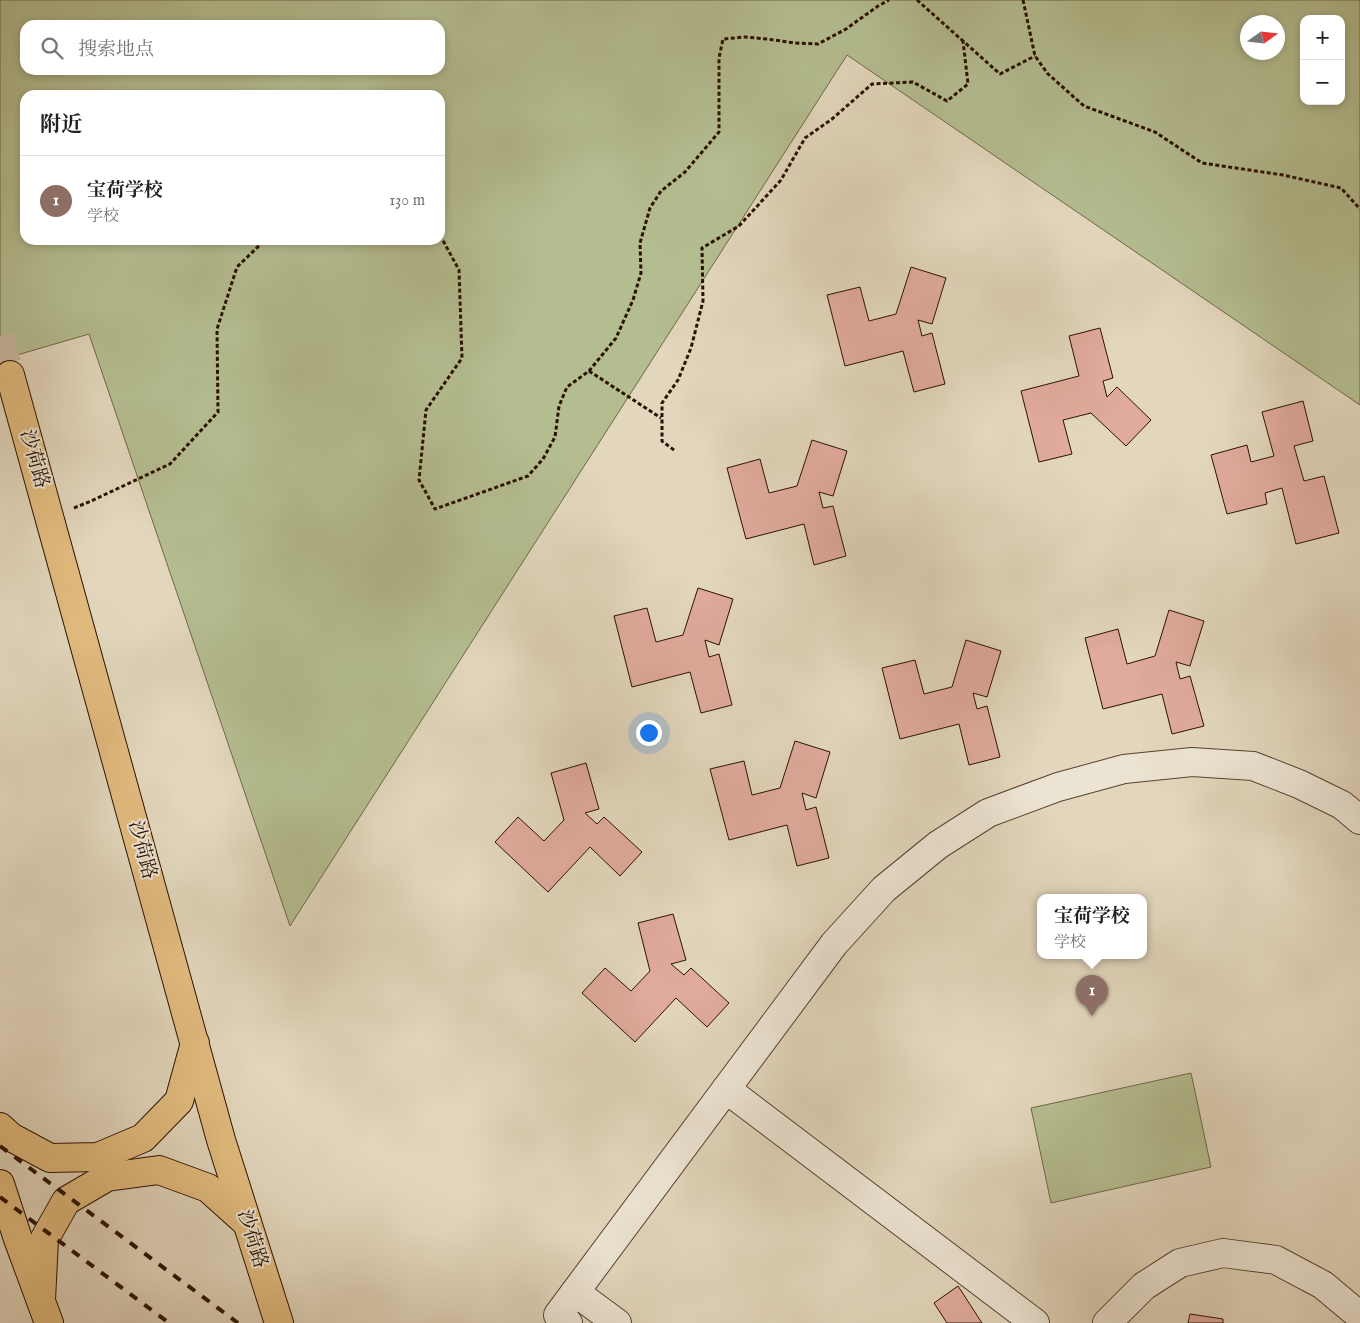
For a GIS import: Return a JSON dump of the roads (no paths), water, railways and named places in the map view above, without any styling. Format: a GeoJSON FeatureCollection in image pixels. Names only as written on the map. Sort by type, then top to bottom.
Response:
{"type":"FeatureCollection","features":[{"type":"Feature","properties":{"kind":"main road","name":"沙荷路"},"geometry":{"type":"LineString","coordinates":[[10,375],[221,1140],[279,1323]]}},
{"type":"Feature","properties":{"kind":"main road"},"geometry":{"type":"LineString","coordinates":[[0,1127],[10,1137],[50,1158],[98,1157],[143,1138],[179,1101],[195,1043]]}},
{"type":"Feature","properties":{"kind":"main road"},"geometry":{"type":"LineString","coordinates":[[45,1311],[44,1240],[66,1201],[107,1176],[159,1170],[208,1188],[248,1224]]}},
{"type":"Feature","properties":{"kind":"main road"},"geometry":{"type":"LineString","coordinates":[[0,1184],[18,1240],[45,1311]]}},
{"type":"Feature","properties":{"kind":"street"},"geometry":{"type":"LineString","coordinates":[[563,1319],[576,1292],[834,944],[884,889],[938,845],[988,813],[1058,787],[1124,769],[1192,762],[1253,766],[1298,784],[1342,805],[1360,820]]}},
{"type":"Feature","properties":{"kind":"street"},"geometry":{"type":"LineString","coordinates":[[726,1089],[1035,1323]]}},
{"type":"Feature","properties":{"kind":"street"},"geometry":{"type":"LineString","coordinates":[[1107,1323],[1144,1286],[1180,1264],[1223,1253],[1276,1260],[1323,1285],[1360,1316]]}},
{"type":"Feature","properties":{"kind":"street"},"geometry":{"type":"LineString","coordinates":[[576,1292],[617,1323]]}},
{"type":"Feature","properties":{"kind":"tunnel"},"geometry":{"type":"LineString","coordinates":[[0,336],[10,375]]}},
{"type":"Feature","properties":{"kind":"railway"},"geometry":{"type":"LineString","coordinates":[[0,1146],[238,1323]]}},
{"type":"Feature","properties":{"kind":"railway"},"geometry":{"type":"LineString","coordinates":[[0,1197],[169,1323]]}},
{"type":"Feature","properties":{"kind":"place","name":"宝荷学校"},"geometry":{"type":"Point","coordinates":[1092,1016]}}]}
